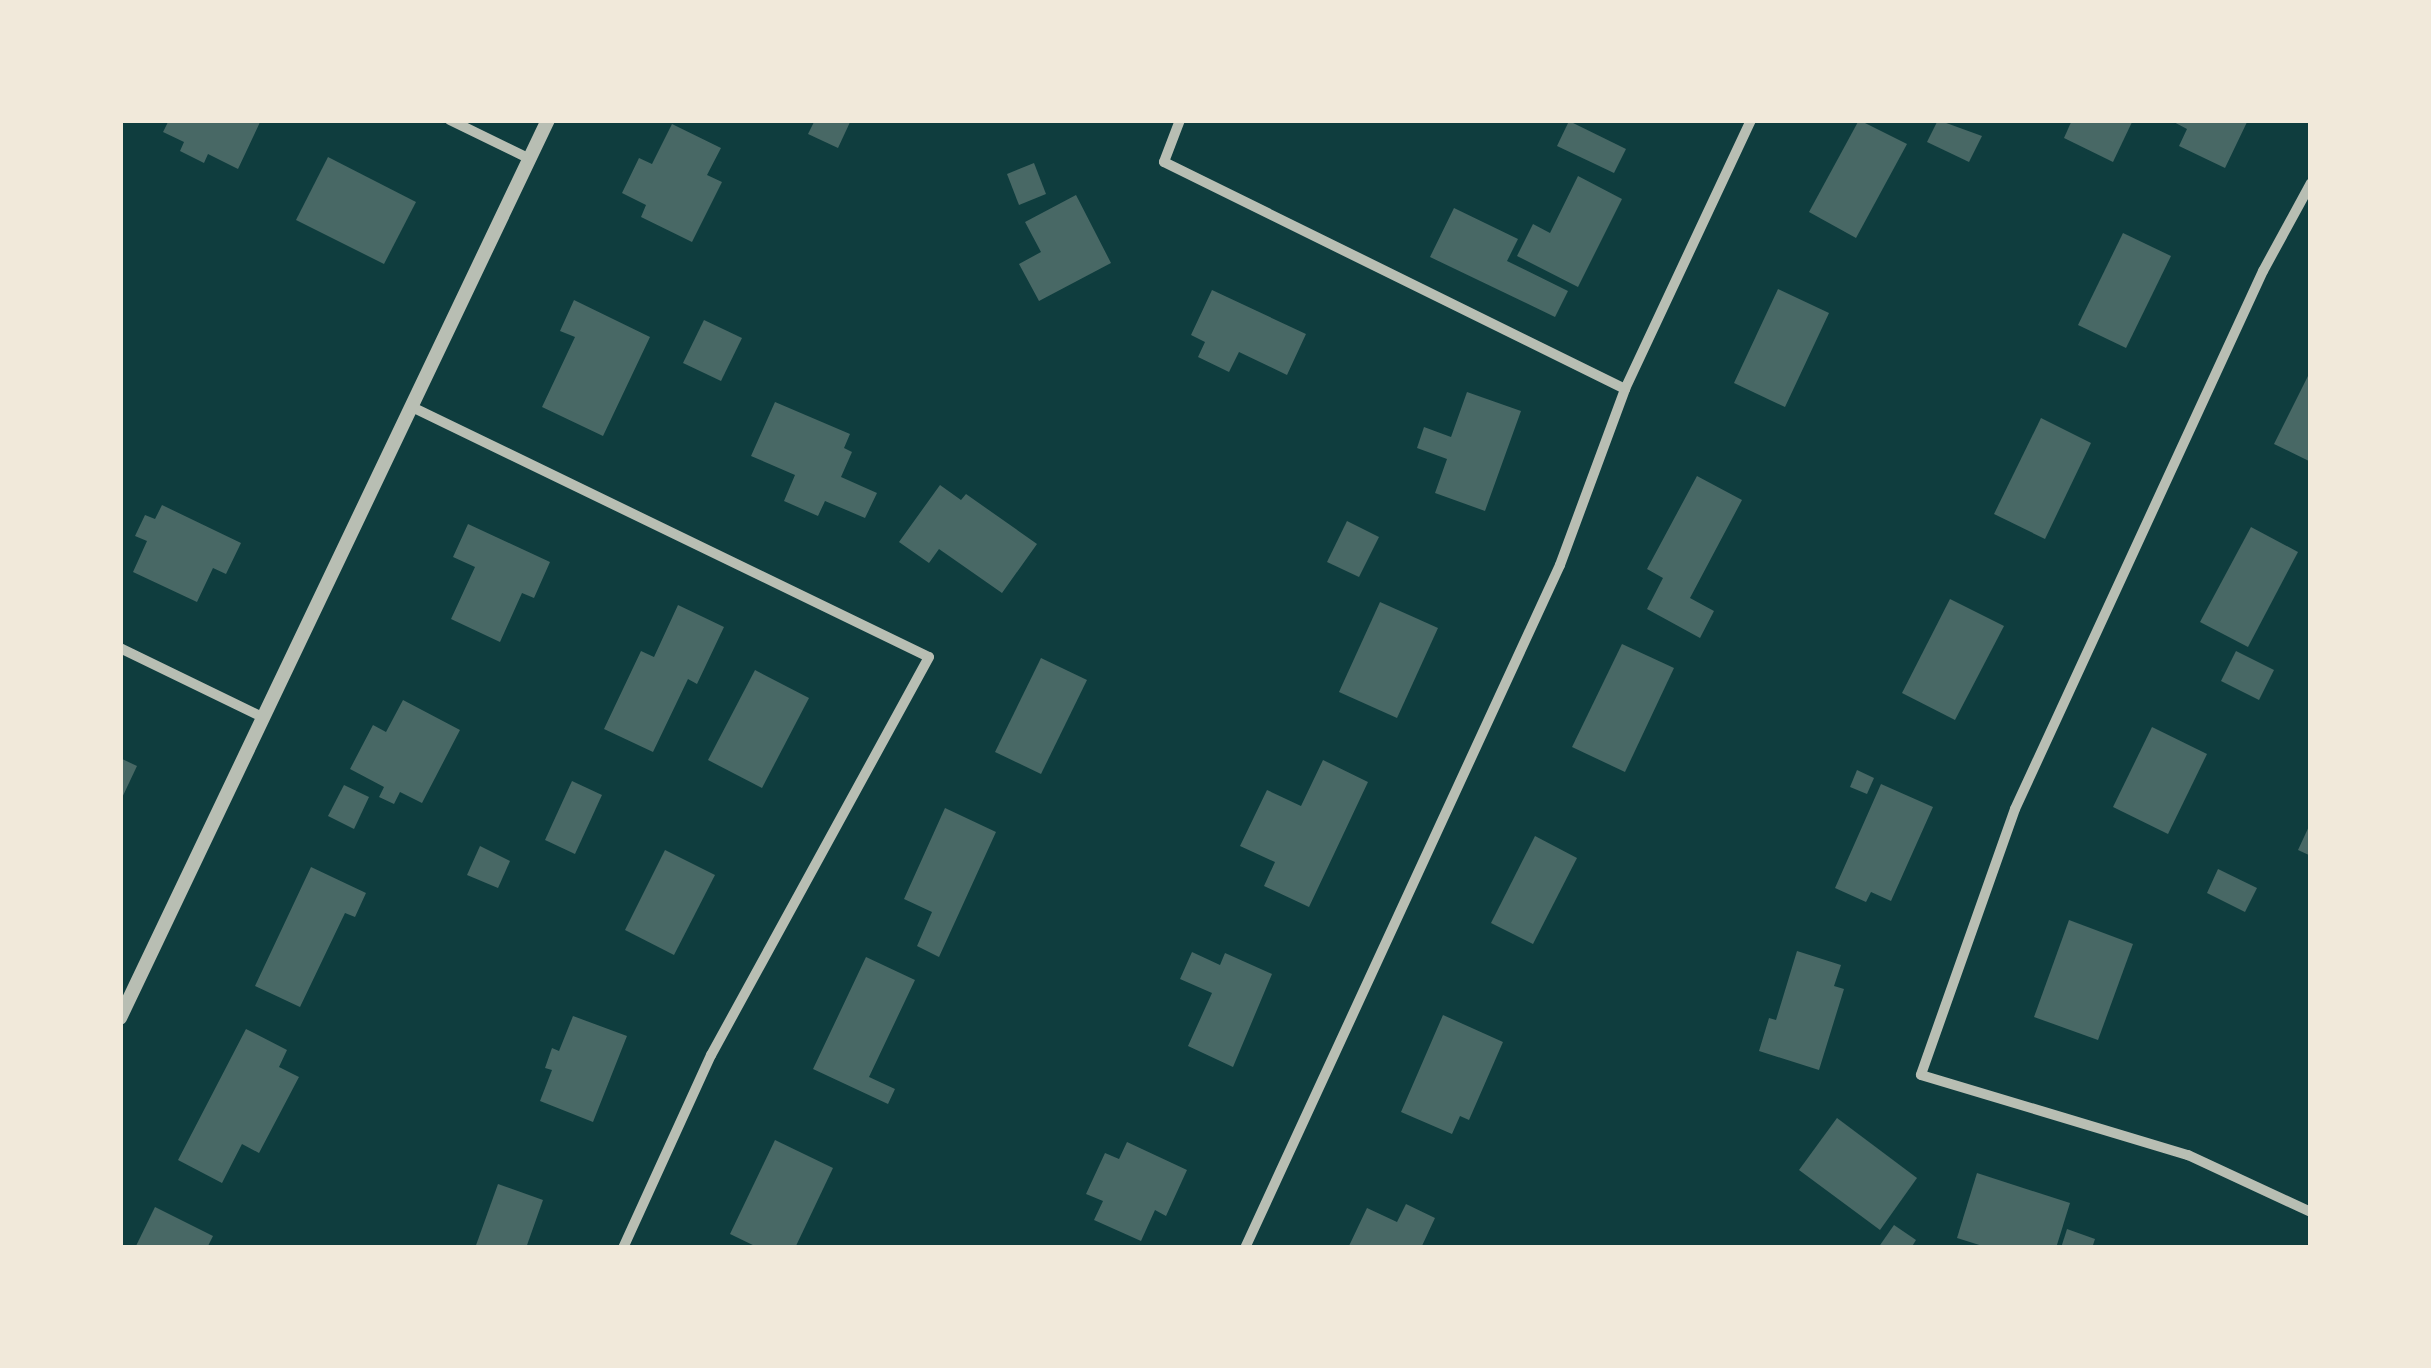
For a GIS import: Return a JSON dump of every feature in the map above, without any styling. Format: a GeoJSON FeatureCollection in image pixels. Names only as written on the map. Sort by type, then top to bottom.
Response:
{"type":"FeatureCollection","features":[{"type":"Feature","properties":{"kind":"street"},"geometry":{"type":"LineString","coordinates":[[450,120],[530,159]]}},
{"type":"Feature","properties":{"kind":"street"},"geometry":{"type":"LineString","coordinates":[[120,1018],[548,120]]}},
{"type":"Feature","properties":{"kind":"street"},"geometry":{"type":"LineString","coordinates":[[1180,120],[1164,162],[1625,389]]}},
{"type":"Feature","properties":{"kind":"street"},"geometry":{"type":"LineString","coordinates":[[1245,1248],[1560,565],[1625,389],[1751,120]]}},
{"type":"Feature","properties":{"kind":"street"},"geometry":{"type":"LineString","coordinates":[[2311,183],[2263,271],[2015,809],[1921,1075],[2188,1154],[2311,1212]]}},
{"type":"Feature","properties":{"kind":"street"},"geometry":{"type":"LineString","coordinates":[[412,407],[928,658],[710,1055],[623,1248]]}},
{"type":"Feature","properties":{"kind":"street"},"geometry":{"type":"LineString","coordinates":[[120,648],[262,717]]}},
{"type":"Feature","properties":{"kind":"building"},"geometry":{"type":"Polygon","coordinates":[[[169,120],[261,120],[238,169],[208,154],[204,163],[180,151],[184,142],[163,132],[169,120]]]}},
{"type":"Feature","properties":{"kind":"building"},"geometry":{"type":"Polygon","coordinates":[[[815,120],[851,120],[838,148],[808,134],[815,120]]]}},
{"type":"Feature","properties":{"kind":"building"},"geometry":{"type":"Polygon","coordinates":[[[1859,120],[1907,144],[1856,238],[1809,212],[1859,120]]]}},
{"type":"Feature","properties":{"kind":"building"},"geometry":{"type":"Polygon","coordinates":[[[1938,120],[1982,136],[1969,162],[1927,142],[1938,120]]]}},
{"type":"Feature","properties":{"kind":"building"},"geometry":{"type":"Polygon","coordinates":[[[2072,120],[2133,120],[2113,162],[2064,138],[2072,120]]]}},
{"type":"Feature","properties":{"kind":"building"},"geometry":{"type":"Polygon","coordinates":[[[2170,120],[2248,120],[2225,168],[2179,146],[2187,129],[2170,120]]]}},
{"type":"Feature","properties":{"kind":"building"},"geometry":{"type":"Polygon","coordinates":[[[1569,121],[1626,149],[1614,173],[1557,146],[1569,121]]]}},
{"type":"Feature","properties":{"kind":"building"},"geometry":{"type":"Polygon","coordinates":[[[672,124],[721,148],[707,175],[722,182],[692,242],[641,217],[646,205],[622,193],[639,158],[652,164],[672,124]]]}},
{"type":"Feature","properties":{"kind":"building"},"geometry":{"type":"Polygon","coordinates":[[[328,157],[416,202],[384,264],[296,220],[328,157]]]}},
{"type":"Feature","properties":{"kind":"building"},"geometry":{"type":"Polygon","coordinates":[[[1034,163],[1046,194],[1019,205],[1007,174],[1034,163]]]}},
{"type":"Feature","properties":{"kind":"building"},"geometry":{"type":"Polygon","coordinates":[[[1578,176],[1622,199],[1578,287],[1517,256],[1533,224],[1550,233],[1578,176]]]}},
{"type":"Feature","properties":{"kind":"building"},"geometry":{"type":"Polygon","coordinates":[[[1076,195],[1111,263],[1039,301],[1019,264],[1041,252],[1025,222],[1076,195]]]}},
{"type":"Feature","properties":{"kind":"building"},"geometry":{"type":"Polygon","coordinates":[[[1454,208],[1518,239],[1507,261],[1568,291],[1555,317],[1430,257],[1454,208]]]}},
{"type":"Feature","properties":{"kind":"building"},"geometry":{"type":"Polygon","coordinates":[[[2123,233],[2171,256],[2126,348],[2078,325],[2123,233]]]}},
{"type":"Feature","properties":{"kind":"building"},"geometry":{"type":"Polygon","coordinates":[[[1778,289],[1829,313],[1785,407],[1734,383],[1778,289]]]}},
{"type":"Feature","properties":{"kind":"building"},"geometry":{"type":"Polygon","coordinates":[[[1212,290],[1306,334],[1287,375],[1239,352],[1229,372],[1198,357],[1205,342],[1191,335],[1212,290]]]}},
{"type":"Feature","properties":{"kind":"building"},"geometry":{"type":"Polygon","coordinates":[[[574,300],[650,337],[603,436],[542,407],[575,337],[560,331],[574,300]]]}},
{"type":"Feature","properties":{"kind":"building"},"geometry":{"type":"Polygon","coordinates":[[[704,320],[742,338],[721,381],[683,363],[704,320]]]}},
{"type":"Feature","properties":{"kind":"building"},"geometry":{"type":"Polygon","coordinates":[[[2311,370],[2311,462],[2274,444],[2311,370]]]}},
{"type":"Feature","properties":{"kind":"building"},"geometry":{"type":"Polygon","coordinates":[[[1467,392],[1521,411],[1485,511],[1435,493],[1447,459],[1417,448],[1424,427],[1451,437],[1467,392]]]}},
{"type":"Feature","properties":{"kind":"building"},"geometry":{"type":"Polygon","coordinates":[[[775,402],[850,434],[844,448],[852,452],[841,477],[877,493],[865,518],[825,501],[818,516],[784,501],[795,475],[751,456],[775,402]]]}},
{"type":"Feature","properties":{"kind":"building"},"geometry":{"type":"Polygon","coordinates":[[[2041,418],[2091,443],[2045,539],[1994,514],[2041,418]]]}},
{"type":"Feature","properties":{"kind":"building"},"geometry":{"type":"Polygon","coordinates":[[[1697,476],[1742,500],[1690,598],[1714,611],[1700,638],[1647,609],[1663,578],[1647,569],[1697,476]]]}},
{"type":"Feature","properties":{"kind":"building"},"geometry":{"type":"Polygon","coordinates":[[[940,485],[961,500],[966,494],[1037,544],[1002,593],[939,549],[929,563],[899,542],[940,485]]]}},
{"type":"Feature","properties":{"kind":"building"},"geometry":{"type":"Polygon","coordinates":[[[162,505],[241,543],[226,574],[213,568],[197,602],[133,572],[147,541],[135,536],[145,515],[155,519],[162,505]]]}},
{"type":"Feature","properties":{"kind":"building"},"geometry":{"type":"Polygon","coordinates":[[[1347,521],[1379,537],[1359,577],[1327,562],[1347,521]]]}},
{"type":"Feature","properties":{"kind":"building"},"geometry":{"type":"Polygon","coordinates":[[[468,524],[550,562],[534,598],[522,593],[500,642],[451,619],[475,567],[453,557],[468,524]]]}},
{"type":"Feature","properties":{"kind":"building"},"geometry":{"type":"Polygon","coordinates":[[[2251,527],[2298,552],[2248,647],[2200,622],[2251,527]]]}},
{"type":"Feature","properties":{"kind":"building"},"geometry":{"type":"Polygon","coordinates":[[[1950,599],[2004,626],[1955,720],[1902,693],[1950,599]]]}},
{"type":"Feature","properties":{"kind":"building"},"geometry":{"type":"Polygon","coordinates":[[[1380,602],[1438,628],[1397,718],[1339,692],[1380,602]]]}},
{"type":"Feature","properties":{"kind":"building"},"geometry":{"type":"Polygon","coordinates":[[[678,605],[724,627],[697,684],[688,679],[653,752],[604,729],[641,651],[654,657],[678,605]]]}},
{"type":"Feature","properties":{"kind":"building"},"geometry":{"type":"Polygon","coordinates":[[[1622,644],[1674,668],[1625,772],[1572,747],[1622,644]]]}},
{"type":"Feature","properties":{"kind":"building"},"geometry":{"type":"Polygon","coordinates":[[[2236,651],[2274,670],[2259,700],[2221,681],[2236,651]]]}},
{"type":"Feature","properties":{"kind":"building"},"geometry":{"type":"Polygon","coordinates":[[[1041,658],[1087,680],[1041,774],[995,752],[1041,658]]]}},
{"type":"Feature","properties":{"kind":"building"},"geometry":{"type":"Polygon","coordinates":[[[755,670],[809,698],[762,788],[708,760],[755,670]]]}},
{"type":"Feature","properties":{"kind":"building"},"geometry":{"type":"Polygon","coordinates":[[[403,700],[460,730],[422,803],[400,792],[394,804],[379,797],[384,787],[350,769],[373,725],[386,732],[403,700]]]}},
{"type":"Feature","properties":{"kind":"building"},"geometry":{"type":"Polygon","coordinates":[[[2152,727],[2207,754],[2168,834],[2113,807],[2152,727]]]}},
{"type":"Feature","properties":{"kind":"building"},"geometry":{"type":"Polygon","coordinates":[[[120,758],[137,766],[120,802],[120,758]]]}},
{"type":"Feature","properties":{"kind":"building"},"geometry":{"type":"Polygon","coordinates":[[[1323,760],[1368,782],[1309,907],[1264,886],[1275,862],[1240,846],[1267,790],[1301,806],[1323,760]]]}},
{"type":"Feature","properties":{"kind":"building"},"geometry":{"type":"Polygon","coordinates":[[[1857,770],[1874,778],[1867,794],[1850,787],[1857,770]]]}},
{"type":"Feature","properties":{"kind":"building"},"geometry":{"type":"Polygon","coordinates":[[[572,781],[602,795],[575,854],[545,840],[572,781]]]}},
{"type":"Feature","properties":{"kind":"building"},"geometry":{"type":"Polygon","coordinates":[[[1881,784],[1933,807],[1891,901],[1871,892],[1866,902],[1835,888],[1881,784]]]}},
{"type":"Feature","properties":{"kind":"building"},"geometry":{"type":"Polygon","coordinates":[[[344,785],[369,797],[354,829],[328,816],[344,785]]]}},
{"type":"Feature","properties":{"kind":"building"},"geometry":{"type":"Polygon","coordinates":[[[945,808],[996,832],[939,957],[917,946],[932,912],[904,899],[945,808]]]}},
{"type":"Feature","properties":{"kind":"building"},"geometry":{"type":"Polygon","coordinates":[[[2311,822],[2311,856],[2298,850],[2311,822]]]}},
{"type":"Feature","properties":{"kind":"building"},"geometry":{"type":"Polygon","coordinates":[[[1535,836],[1577,858],[1533,944],[1491,923],[1535,836]]]}},
{"type":"Feature","properties":{"kind":"building"},"geometry":{"type":"Polygon","coordinates":[[[480,846],[510,861],[498,888],[467,875],[480,846]]]}},
{"type":"Feature","properties":{"kind":"building"},"geometry":{"type":"Polygon","coordinates":[[[665,850],[715,875],[674,955],[625,930],[665,850]]]}},
{"type":"Feature","properties":{"kind":"building"},"geometry":{"type":"Polygon","coordinates":[[[311,867],[366,893],[355,917],[345,913],[300,1007],[255,986],[311,867]]]}},
{"type":"Feature","properties":{"kind":"building"},"geometry":{"type":"Polygon","coordinates":[[[2218,869],[2257,888],[2245,912],[2207,893],[2218,869]]]}},
{"type":"Feature","properties":{"kind":"building"},"geometry":{"type":"Polygon","coordinates":[[[2069,920],[2133,944],[2098,1040],[2034,1017],[2069,920]]]}},
{"type":"Feature","properties":{"kind":"building"},"geometry":{"type":"Polygon","coordinates":[[[1797,951],[1841,965],[1834,986],[1844,989],[1819,1070],[1759,1051],[1769,1018],[1776,1020],[1797,951]]]}},
{"type":"Feature","properties":{"kind":"building"},"geometry":{"type":"Polygon","coordinates":[[[1192,952],[1220,965],[1225,953],[1272,974],[1233,1067],[1188,1046],[1212,993],[1180,979],[1192,952]]]}},
{"type":"Feature","properties":{"kind":"building"},"geometry":{"type":"Polygon","coordinates":[[[866,957],[915,980],[869,1077],[895,1089],[888,1104],[813,1069],[866,957]]]}},
{"type":"Feature","properties":{"kind":"building"},"geometry":{"type":"Polygon","coordinates":[[[1443,1015],[1503,1042],[1469,1120],[1460,1116],[1452,1134],[1401,1112],[1443,1015]]]}},
{"type":"Feature","properties":{"kind":"building"},"geometry":{"type":"Polygon","coordinates":[[[573,1016],[627,1036],[593,1122],[540,1101],[552,1070],[545,1068],[552,1048],[559,1051],[573,1016]]]}},
{"type":"Feature","properties":{"kind":"building"},"geometry":{"type":"Polygon","coordinates":[[[246,1029],[287,1050],[279,1067],[299,1077],[259,1153],[242,1144],[222,1183],[178,1160],[246,1029]]]}},
{"type":"Feature","properties":{"kind":"building"},"geometry":{"type":"Polygon","coordinates":[[[1837,1118],[1917,1178],[1880,1230],[1799,1170],[1837,1118]]]}},
{"type":"Feature","properties":{"kind":"building"},"geometry":{"type":"Polygon","coordinates":[[[775,1140],[833,1168],[795,1248],[759,1248],[730,1234],[775,1140]]]}},
{"type":"Feature","properties":{"kind":"building"},"geometry":{"type":"Polygon","coordinates":[[[1127,1142],[1187,1170],[1166,1216],[1155,1210],[1141,1241],[1094,1220],[1103,1201],[1086,1194],[1105,1153],[1119,1159],[1127,1142]]]}},
{"type":"Feature","properties":{"kind":"building"},"geometry":{"type":"Polygon","coordinates":[[[1977,1173],[2070,1203],[2056,1248],[1989,1248],[1957,1238],[1977,1173]]]}},
{"type":"Feature","properties":{"kind":"building"},"geometry":{"type":"Polygon","coordinates":[[[498,1184],[543,1200],[526,1248],[475,1248],[498,1184]]]}},
{"type":"Feature","properties":{"kind":"building"},"geometry":{"type":"Polygon","coordinates":[[[1406,1204],[1435,1218],[1421,1248],[1348,1248],[1367,1208],[1397,1222],[1406,1204]]]}},
{"type":"Feature","properties":{"kind":"building"},"geometry":{"type":"Polygon","coordinates":[[[155,1207],[213,1236],[207,1248],[135,1248],[155,1207]]]}},
{"type":"Feature","properties":{"kind":"building"},"geometry":{"type":"Polygon","coordinates":[[[1894,1225],[1916,1240],[1911,1248],[1878,1248],[1894,1225]]]}},
{"type":"Feature","properties":{"kind":"building"},"geometry":{"type":"Polygon","coordinates":[[[2067,1229],[2095,1239],[2092,1248],[2061,1248],[2067,1229]]]}}]}
